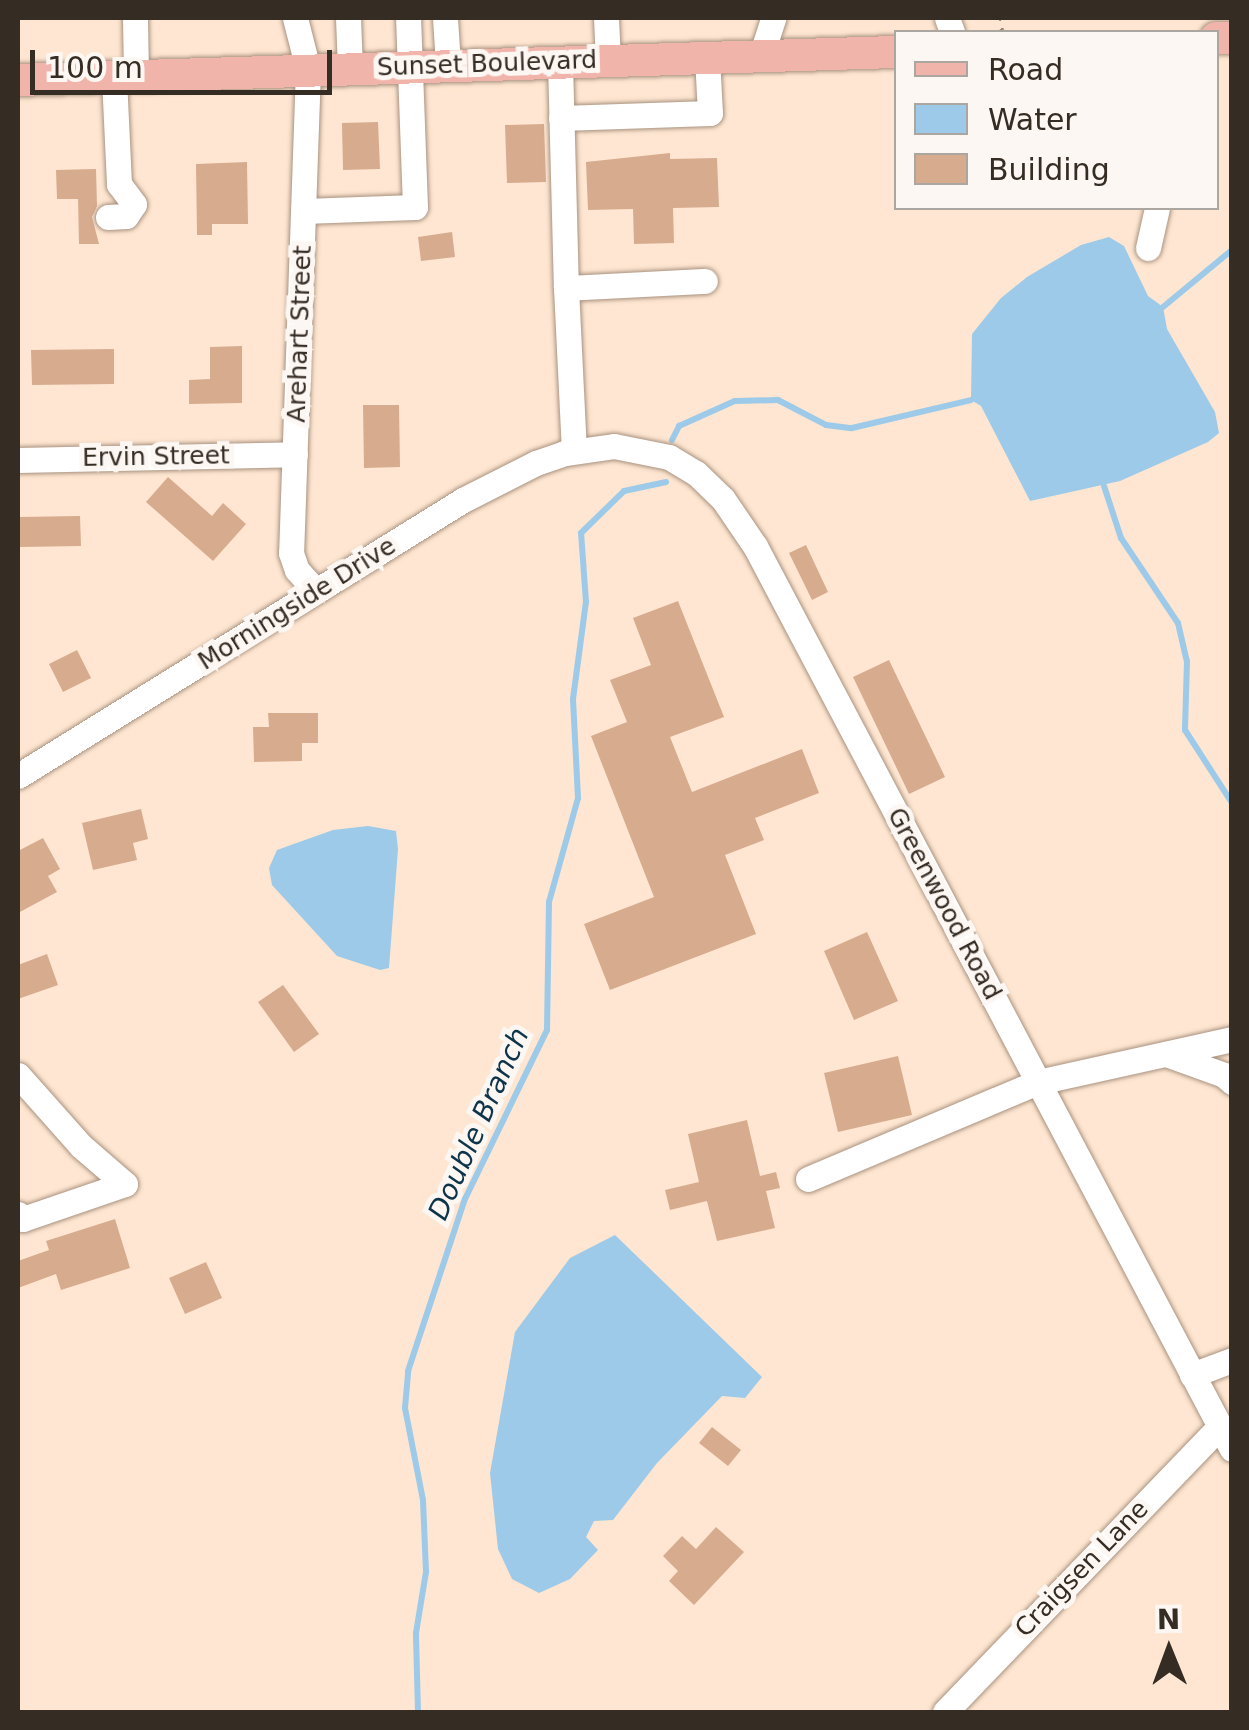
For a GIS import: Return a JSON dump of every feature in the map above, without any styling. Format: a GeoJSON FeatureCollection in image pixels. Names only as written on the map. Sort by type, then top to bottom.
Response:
{"type":"FeatureCollection","features":[{"type":"Feature","properties":{"kind":"main road","name":"Sunset Boulevard"},"geometry":{"type":"LineString","coordinates":[[18,80],[894,52]]}},
{"type":"Feature","properties":{"kind":"street"},"geometry":{"type":"LineString","coordinates":[[108,217],[126,216],[134,204],[119,184],[125,75],[135,18]]}},
{"type":"Feature","properties":{"kind":"street","name":"Arehart Street"},"geometry":{"type":"LineString","coordinates":[[295,18],[308,69],[291,552],[297,570],[316,592]]}},
{"type":"Feature","properties":{"kind":"street"},"geometry":{"type":"LineString","coordinates":[[348,18],[350,68]]}},
{"type":"Feature","properties":{"kind":"street"},"geometry":{"type":"LineString","coordinates":[[304,211],[415,207],[408,18]]}},
{"type":"Feature","properties":{"kind":"street"},"geometry":{"type":"LineString","coordinates":[[445,18],[448,65]]}},
{"type":"Feature","properties":{"kind":"street"},"geometry":{"type":"LineString","coordinates":[[606,18],[608,60]]}},
{"type":"Feature","properties":{"kind":"street"},"geometry":{"type":"LineString","coordinates":[[761,56],[774,18]]}},
{"type":"Feature","properties":{"kind":"street"},"geometry":{"type":"LineString","coordinates":[[561,118],[710,113],[706,58]]}},
{"type":"Feature","properties":{"kind":"street"},"geometry":{"type":"LineString","coordinates":[[560,62],[566,288],[580,450]]}},
{"type":"Feature","properties":{"kind":"street"},"geometry":{"type":"LineString","coordinates":[[1148,248],[1157,210]]}},
{"type":"Feature","properties":{"kind":"street"},"geometry":{"type":"LineString","coordinates":[[566,288],[705,281]]}},
{"type":"Feature","properties":{"kind":"street","name":"Greenwood Road"},"geometry":{"type":"LineString","coordinates":[[580,450],[614,446],[670,458],[696,473],[723,500],[755,546],[1226,1438]]}},
{"type":"Feature","properties":{"kind":"street","name":"Morningside Drive"},"geometry":{"type":"LineString","coordinates":[[18,776],[463,500],[536,464],[580,450]]}},
{"type":"Feature","properties":{"kind":"street","name":"Ervin Street"},"geometry":{"type":"LineString","coordinates":[[18,460],[295,454]]}},
{"type":"Feature","properties":{"kind":"street"},"geometry":{"type":"LineString","coordinates":[[808,1180],[1038,1082],[1232,1040]]}},
{"type":"Feature","properties":{"kind":"street"},"geometry":{"type":"LineString","coordinates":[[1166,1054],[1232,1082]]}},
{"type":"Feature","properties":{"kind":"street"},"geometry":{"type":"LineString","coordinates":[[18,1076],[81,1146],[125,1184],[22,1219],[18,1214]]}},
{"type":"Feature","properties":{"kind":"street"},"geometry":{"type":"LineString","coordinates":[[1192,1375],[1232,1360]]}},
{"type":"Feature","properties":{"kind":"street","name":"Craigsen Lane"},"geometry":{"type":"LineString","coordinates":[[945,1712],[1226,1438]]}},
{"type":"Feature","properties":{"kind":"water"},"geometry":{"type":"Polygon","coordinates":[[[1109,237],[1124,246],[1148,296],[1163,307],[1167,329],[1215,412],[1219,433],[1208,442],[1120,481],[1030,501],[981,406],[971,400],[972,334],[1001,298],[1027,277],[1081,245],[1109,237]]]}},
{"type":"Feature","properties":{"kind":"water"},"geometry":{"type":"Polygon","coordinates":[[[368,826],[396,831],[398,849],[389,968],[380,970],[337,956],[272,885],[269,868],[277,850],[333,830],[368,826]]]}},
{"type":"Feature","properties":{"kind":"water"},"geometry":{"type":"Polygon","coordinates":[[[615,1235],[762,1377],[745,1398],[722,1396],[657,1463],[613,1520],[594,1521],[586,1537],[598,1550],[570,1579],[539,1593],[512,1579],[498,1549],[490,1473],[515,1332],[570,1258],[615,1235]]]}},
{"type":"Feature","properties":{"kind":"building"},"geometry":{"type":"Polygon","coordinates":[[[378,122],[380,169],[343,170],[342,123],[378,122]]]}},
{"type":"Feature","properties":{"kind":"building"},"geometry":{"type":"Polygon","coordinates":[[[544,124],[546,182],[507,183],[505,125],[544,124]]]}},
{"type":"Feature","properties":{"kind":"building"},"geometry":{"type":"Polygon","coordinates":[[[670,153],[670,159],[717,158],[719,207],[673,208],[674,243],[634,244],[633,209],[588,210],[586,162],[670,153]]]}},
{"type":"Feature","properties":{"kind":"building"},"geometry":{"type":"Polygon","coordinates":[[[247,162],[248,224],[212,224],[212,235],[197,235],[196,164],[247,162]]]}},
{"type":"Feature","properties":{"kind":"building"},"geometry":{"type":"Polygon","coordinates":[[[96,169],[97,206],[92,217],[99,244],[79,244],[78,199],[57,199],[56,170],[96,169]]]}},
{"type":"Feature","properties":{"kind":"building"},"geometry":{"type":"Polygon","coordinates":[[[452,232],[455,257],[421,261],[418,237],[452,232]]]}},
{"type":"Feature","properties":{"kind":"building"},"geometry":{"type":"Polygon","coordinates":[[[242,346],[242,403],[189,404],[189,380],[210,379],[210,347],[242,346]]]}},
{"type":"Feature","properties":{"kind":"building"},"geometry":{"type":"Polygon","coordinates":[[[114,349],[114,384],[32,385],[31,350],[114,349]]]}},
{"type":"Feature","properties":{"kind":"building"},"geometry":{"type":"Polygon","coordinates":[[[363,405],[399,405],[400,467],[364,468],[363,405]]]}},
{"type":"Feature","properties":{"kind":"building"},"geometry":{"type":"Polygon","coordinates":[[[168,477],[212,516],[223,503],[246,524],[213,561],[146,502],[168,477]]]}},
{"type":"Feature","properties":{"kind":"building"},"geometry":{"type":"Polygon","coordinates":[[[80,516],[81,546],[20,547],[19,517],[80,516]]]}},
{"type":"Feature","properties":{"kind":"building"},"geometry":{"type":"Polygon","coordinates":[[[806,545],[828,592],[812,600],[789,553],[806,545]]]}},
{"type":"Feature","properties":{"kind":"building"},"geometry":{"type":"Polygon","coordinates":[[[678,601],[724,717],[670,737],[692,792],[802,749],[819,793],[755,818],[764,840],[725,855],[756,934],[610,990],[584,924],[654,897],[591,736],[627,722],[610,680],[651,665],[633,618],[678,601]]]}},
{"type":"Feature","properties":{"kind":"building"},"geometry":{"type":"Polygon","coordinates":[[[77,650],[91,678],[63,692],[49,664],[77,650]]]}},
{"type":"Feature","properties":{"kind":"building"},"geometry":{"type":"Polygon","coordinates":[[[889,660],[945,777],[909,794],[853,677],[889,660]]]}},
{"type":"Feature","properties":{"kind":"building"},"geometry":{"type":"Polygon","coordinates":[[[268,713],[318,713],[318,743],[302,743],[302,761],[254,762],[253,727],[269,727],[268,713]]]}},
{"type":"Feature","properties":{"kind":"building"},"geometry":{"type":"Polygon","coordinates":[[[141,809],[148,839],[133,843],[137,860],[93,870],[82,823],[141,809]]]}},
{"type":"Feature","properties":{"kind":"building"},"geometry":{"type":"Polygon","coordinates":[[[43,838],[60,869],[48,876],[57,892],[18,913],[18,851],[43,838]]]}},
{"type":"Feature","properties":{"kind":"building"},"geometry":{"type":"Polygon","coordinates":[[[867,932],[898,1001],[854,1020],[824,951],[867,932]]]}},
{"type":"Feature","properties":{"kind":"building"},"geometry":{"type":"Polygon","coordinates":[[[47,954],[58,985],[18,999],[18,965],[47,954]]]}},
{"type":"Feature","properties":{"kind":"building"},"geometry":{"type":"Polygon","coordinates":[[[283,985],[319,1034],[294,1052],[258,1002],[283,985]]]}},
{"type":"Feature","properties":{"kind":"building"},"geometry":{"type":"Polygon","coordinates":[[[898,1056],[912,1115],[838,1132],[824,1073],[898,1056]]]}},
{"type":"Feature","properties":{"kind":"building"},"geometry":{"type":"Polygon","coordinates":[[[747,1120],[760,1176],[776,1172],[780,1188],[766,1191],[775,1228],[717,1241],[707,1201],[670,1210],[665,1190],[699,1182],[688,1134],[747,1120]]]}},
{"type":"Feature","properties":{"kind":"building"},"geometry":{"type":"Polygon","coordinates":[[[115,1219],[130,1268],[61,1290],[56,1274],[18,1288],[18,1261],[49,1250],[46,1241],[115,1219]]]}},
{"type":"Feature","properties":{"kind":"building"},"geometry":{"type":"Polygon","coordinates":[[[206,1262],[222,1298],[185,1314],[169,1278],[206,1262]]]}},
{"type":"Feature","properties":{"kind":"building"},"geometry":{"type":"Polygon","coordinates":[[[712,1427],[741,1450],[728,1466],[699,1443],[712,1427]]]}},
{"type":"Feature","properties":{"kind":"building"},"geometry":{"type":"Polygon","coordinates":[[[716,1527],[744,1552],[694,1605],[669,1581],[678,1571],[663,1556],[682,1536],[696,1549],[716,1527]]]}},
{"type":"Feature","properties":{"kind":"waterway","name":"Double Branch"},"geometry":{"type":"LineString","coordinates":[[1163,307],[1232,250]]}},
{"type":"Feature","properties":{"kind":"waterway","name":"Double Branch"},"geometry":{"type":"LineString","coordinates":[[672,440],[679,426],[735,401],[778,400],[826,425],[852,428],[971,400]]}},
{"type":"Feature","properties":{"kind":"waterway","name":"Double Branch"},"geometry":{"type":"LineString","coordinates":[[418,1712],[416,1633],[426,1572],[423,1500],[405,1408],[408,1371],[465,1199],[547,1030],[549,902],[578,798],[573,699],[586,602],[581,533],[624,491],[666,482]]}},
{"type":"Feature","properties":{"kind":"waterway"},"geometry":{"type":"LineString","coordinates":[[1104,486],[1121,538],[1178,623],[1187,661],[1185,730],[1232,803]]}}]}
